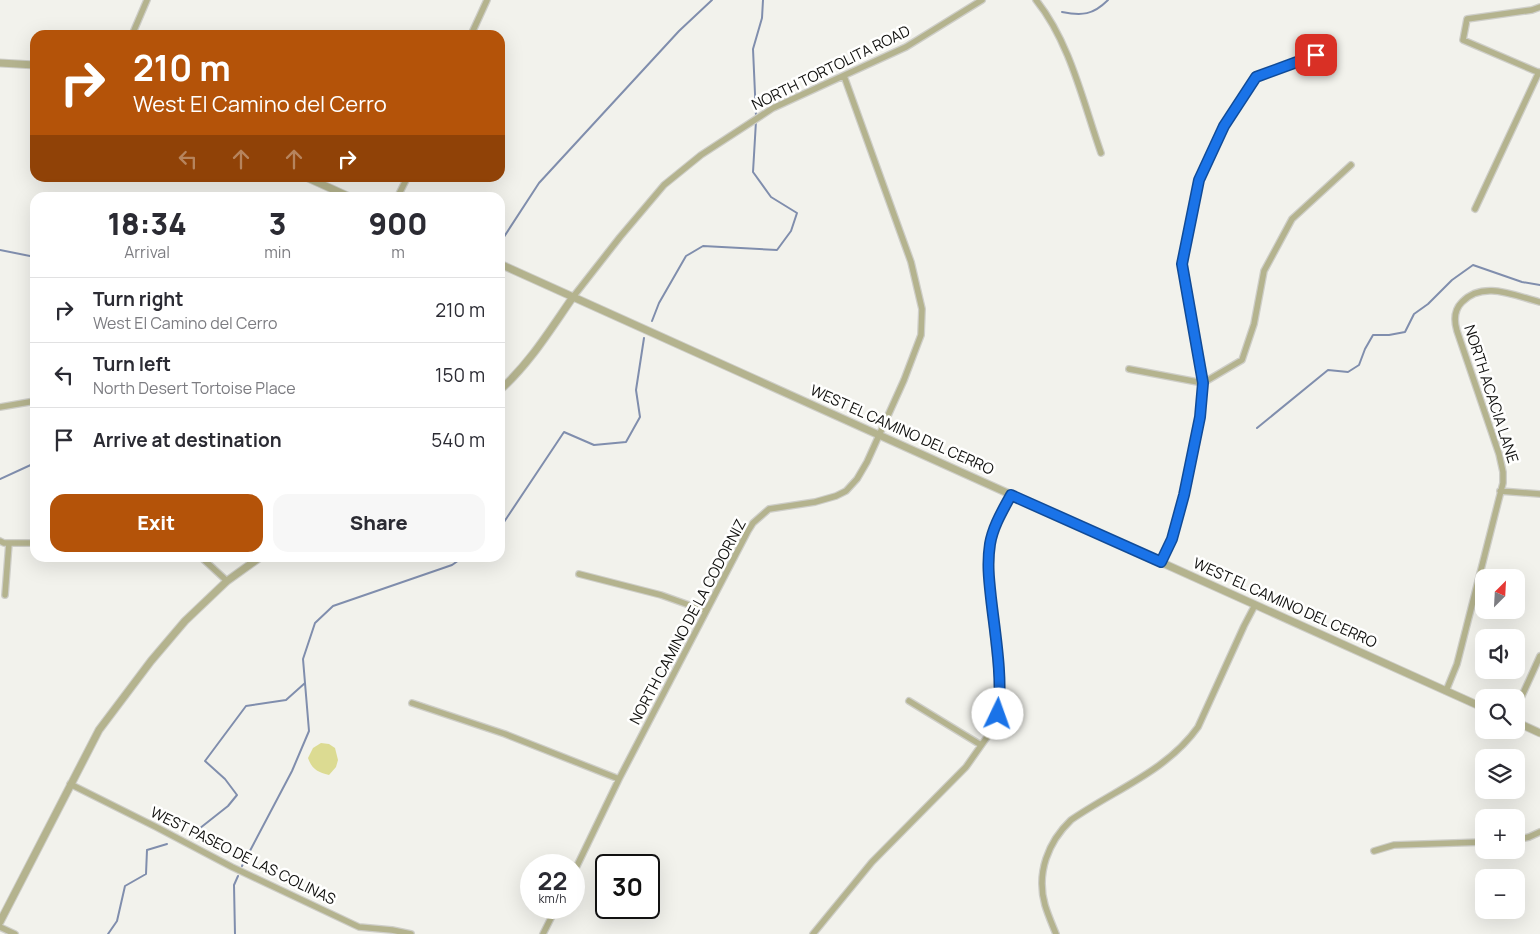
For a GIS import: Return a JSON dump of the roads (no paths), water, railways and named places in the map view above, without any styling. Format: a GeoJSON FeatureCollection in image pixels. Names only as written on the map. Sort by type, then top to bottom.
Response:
{"type":"FeatureCollection","features":[{"type":"Feature","properties":{"kind":"street"},"geometry":{"type":"LineString","coordinates":[[134,30],[147,0]]}},
{"type":"Feature","properties":{"kind":"street"},"geometry":{"type":"LineString","coordinates":[[473,30],[486,0]]}},
{"type":"Feature","properties":{"kind":"street","name":"NORTH TORTOLITA ROAD"},"geometry":{"type":"LineString","coordinates":[[505,386],[542,343],[620,237],[664,186],[694,161],[773,108],[906,47],[982,0]]}},
{"type":"Feature","properties":{"kind":"street"},"geometry":{"type":"LineString","coordinates":[[1036,0],[1049,15],[1066,50],[1100,153]]}},
{"type":"Feature","properties":{"kind":"street"},"geometry":{"type":"LineString","coordinates":[[1475,209],[1540,72],[1464,40],[1467,20],[1532,10],[1540,7]]}},
{"type":"Feature","properties":{"kind":"street"},"geometry":{"type":"LineString","coordinates":[[1161,562],[1172,539],[1184,495],[1200,417],[1203,383],[1182,264],[1199,180],[1224,126],[1256,77],[1316,55]]}},
{"type":"Feature","properties":{"kind":"street"},"geometry":{"type":"LineString","coordinates":[[0,63],[30,65]]}},
{"type":"Feature","properties":{"kind":"street","name":"NORTH CAMINO DE LA CODORNIZ"},"geometry":{"type":"LineString","coordinates":[[583,854],[619,779],[753,523],[769,509],[815,502],[836,496],[846,491],[857,479],[868,462],[880,435],[921,335],[922,309],[920,295],[908,255],[844,76]]}},
{"type":"Feature","properties":{"kind":"street"},"geometry":{"type":"LineString","coordinates":[[1129,369],[1203,383],[1242,360],[1254,324],[1264,271],[1292,219],[1351,165]]}},
{"type":"Feature","properties":{"kind":"street"},"geometry":{"type":"LineString","coordinates":[[317,182],[339,192]]}},
{"type":"Feature","properties":{"kind":"street","name":"WEST EL CAMINO DEL CERRO"},"geometry":{"type":"LineString","coordinates":[[505,266],[1475,704]]}},
{"type":"Feature","properties":{"kind":"street","name":"NORTH ACACIA LANE"},"geometry":{"type":"LineString","coordinates":[[1446,690],[1457,664],[1503,483],[1503,472],[1499,454],[1457,331],[1455,323],[1456,310],[1462,301],[1469,296],[1488,290],[1540,302]]}},
{"type":"Feature","properties":{"kind":"street"},"geometry":{"type":"LineString","coordinates":[[0,407],[30,402]]}},
{"type":"Feature","properties":{"kind":"street"},"geometry":{"type":"LineString","coordinates":[[1500,491],[1540,494]]}},
{"type":"Feature","properties":{"kind":"street"},"geometry":{"type":"LineString","coordinates":[[813,934],[872,862],[966,767],[992,730],[998,714],[1000,699],[987,568],[990,542],[996,523],[1011,495]]}},
{"type":"Feature","properties":{"kind":"street"},"geometry":{"type":"LineString","coordinates":[[0,541],[30,543]]}},
{"type":"Feature","properties":{"kind":"street"},"geometry":{"type":"LineString","coordinates":[[4,594],[9,543]]}},
{"type":"Feature","properties":{"kind":"street"},"geometry":{"type":"LineString","coordinates":[[206,562],[227,581]]}},
{"type":"Feature","properties":{"kind":"street"},"geometry":{"type":"LineString","coordinates":[[0,922],[99,730],[151,661],[185,621],[227,581],[253,562]]}},
{"type":"Feature","properties":{"kind":"street"},"geometry":{"type":"LineString","coordinates":[[579,574],[661,594],[706,611]]}},
{"type":"Feature","properties":{"kind":"street"},"geometry":{"type":"LineString","coordinates":[[1056,934],[1044,903],[1042,882],[1048,849],[1060,831],[1071,820],[1158,767],[1187,742],[1198,727],[1255,605]]}},
{"type":"Feature","properties":{"kind":"street"},"geometry":{"type":"LineString","coordinates":[[1525,689],[1540,656]]}},
{"type":"Feature","properties":{"kind":"street"},"geometry":{"type":"LineString","coordinates":[[909,701],[981,745]]}},
{"type":"Feature","properties":{"kind":"street"},"geometry":{"type":"LineString","coordinates":[[412,703],[505,734],[619,779]]}},
{"type":"Feature","properties":{"kind":"street"},"geometry":{"type":"LineString","coordinates":[[1525,726],[1540,733]]}},
{"type":"Feature","properties":{"kind":"street","name":"WEST PASEO DE LAS COLINAS"},"geometry":{"type":"LineString","coordinates":[[70,784],[358,931],[392,930],[411,934]]}},
{"type":"Feature","properties":{"kind":"street"},"geometry":{"type":"LineString","coordinates":[[1525,838],[1540,832]]}},
{"type":"Feature","properties":{"kind":"street"},"geometry":{"type":"LineString","coordinates":[[1374,851],[1394,845],[1475,842]]}},
{"type":"Feature","properties":{"kind":"street"},"geometry":{"type":"LineString","coordinates":[[543,934],[550,919]]}},
{"type":"Feature","properties":{"kind":"street"},"geometry":{"type":"LineString","coordinates":[[0,927],[15,934]]}},
{"type":"Feature","properties":{"kind":"waterway"},"geometry":{"type":"LineString","coordinates":[[505,235],[539,183],[679,31],[712,0]]}},
{"type":"Feature","properties":{"kind":"waterway"},"geometry":{"type":"LineString","coordinates":[[756,116],[753,49],[762,18],[763,0]]}},
{"type":"Feature","properties":{"kind":"waterway"},"geometry":{"type":"LineString","coordinates":[[1062,12],[1087,13],[1097,9],[1108,0]]}},
{"type":"Feature","properties":{"kind":"waterway"},"geometry":{"type":"LineString","coordinates":[[652,321],[659,303],[686,256],[703,246],[777,250],[791,231],[797,213],[771,197],[753,172],[756,121]]}},
{"type":"Feature","properties":{"kind":"waterway"},"geometry":{"type":"LineString","coordinates":[[0,250],[30,256]]}},
{"type":"Feature","properties":{"kind":"waterway"},"geometry":{"type":"LineString","coordinates":[[1257,428],[1328,370],[1348,372],[1359,365],[1373,335],[1405,332],[1414,314],[1428,304],[1452,280],[1473,265],[1522,282],[1540,285]]}},
{"type":"Feature","properties":{"kind":"waterway"},"geometry":{"type":"LineString","coordinates":[[505,520],[564,432],[594,445],[626,442],[640,417],[636,390],[644,338]]}},
{"type":"Feature","properties":{"kind":"waterway"},"geometry":{"type":"LineString","coordinates":[[0,479],[30,465]]}},
{"type":"Feature","properties":{"kind":"waterway"},"geometry":{"type":"LineString","coordinates":[[242,866],[292,771],[309,731],[303,659],[315,623],[333,606],[456,562]]}},
{"type":"Feature","properties":{"kind":"waterway"},"geometry":{"type":"LineString","coordinates":[[190,836],[228,806],[237,795],[225,779],[205,761],[246,706],[286,700],[305,683]]}},
{"type":"Feature","properties":{"kind":"waterway"},"geometry":{"type":"LineString","coordinates":[[108,934],[117,921],[125,886],[146,874],[147,850],[167,844]]}},
{"type":"Feature","properties":{"kind":"waterway"},"geometry":{"type":"LineString","coordinates":[[235,934],[234,885],[238,876]]}}]}
